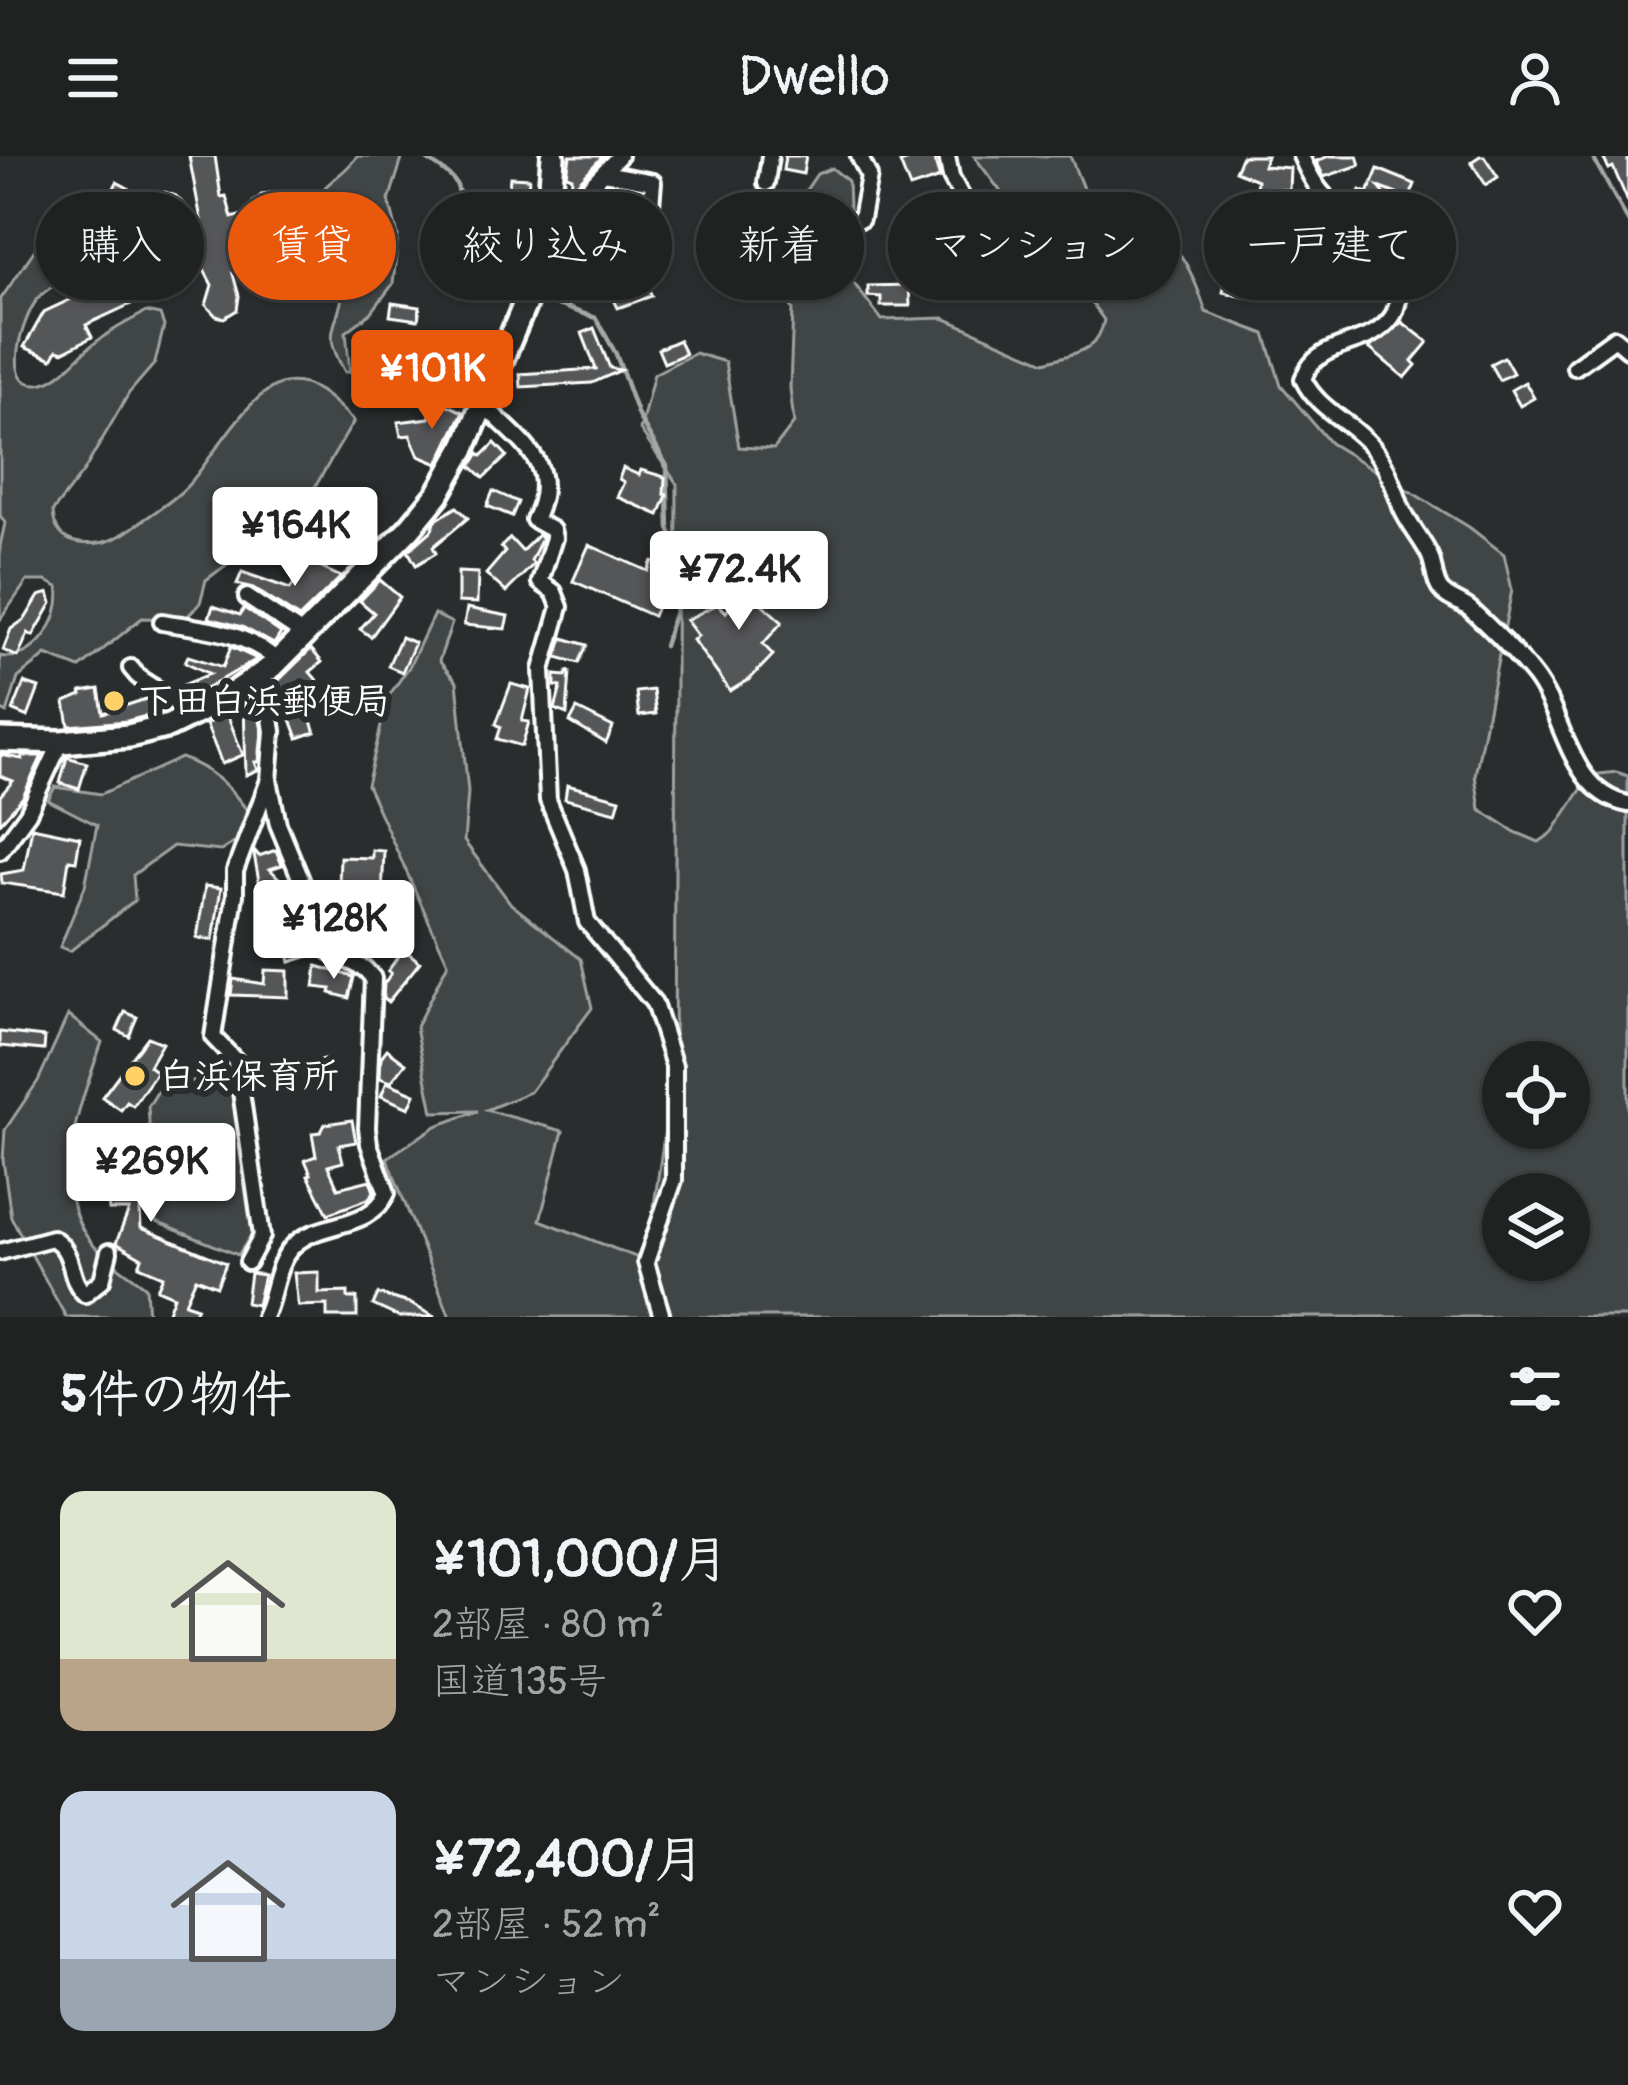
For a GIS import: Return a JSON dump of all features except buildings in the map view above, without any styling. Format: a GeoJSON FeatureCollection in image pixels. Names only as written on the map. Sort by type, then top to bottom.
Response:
{"type":"FeatureCollection","features":[{"type":"Feature","properties":{"kind":"highway"},"geometry":{"type":"LineString","coordinates":[[551,192],[553,156]]}},
{"type":"Feature","properties":{"kind":"highway"},"geometry":{"type":"LineString","coordinates":[[0,740],[61,742],[129,736],[186,718],[271,668],[427,509],[449,477],[526,300]]}},
{"type":"Feature","properties":{"kind":"street"},"geometry":{"type":"LineString","coordinates":[[585,192],[619,156]]}},
{"type":"Feature","properties":{"kind":"street"},"geometry":{"type":"LineString","coordinates":[[766,183],[770,156]]}},
{"type":"Feature","properties":{"kind":"street"},"geometry":{"type":"LineString","coordinates":[[859,156],[869,176],[864,203]]}},
{"type":"Feature","properties":{"kind":"street"},"geometry":{"type":"LineString","coordinates":[[947,156],[959,192]]}},
{"type":"Feature","properties":{"kind":"street"},"geometry":{"type":"LineString","coordinates":[[1300,156],[1323,194],[1382,233],[1403,272],[1394,315],[1372,335],[1322,352],[1305,371],[1306,387],[1324,407],[1356,428],[1392,473],[1401,506],[1434,566],[1436,584],[1444,595],[1468,607],[1533,674],[1549,697],[1578,768],[1592,786],[1628,804]]}},
{"type":"Feature","properties":{"kind":"street"},"geometry":{"type":"LineString","coordinates":[[604,173],[653,182],[652,192]]}},
{"type":"Feature","properties":{"kind":"street"},"geometry":{"type":"LineString","coordinates":[[1575,367],[1615,338],[1628,349]]}},
{"type":"Feature","properties":{"kind":"street"},"geometry":{"type":"LineString","coordinates":[[483,404],[535,460],[545,478],[534,520],[552,530],[554,538],[540,583],[554,592],[560,608],[542,670],[545,790],[550,809],[577,870],[587,922],[654,1003],[674,1066],[674,1180],[646,1262],[662,1317]]}},
{"type":"Feature","properties":{"kind":"street"},"geometry":{"type":"LineString","coordinates":[[247,597],[304,635]]}},
{"type":"Feature","properties":{"kind":"street"},"geometry":{"type":"LineString","coordinates":[[162,622],[228,634],[264,649],[271,668],[269,780],[235,871],[213,1036],[235,1060],[238,1071],[262,1236],[248,1262]]}},
{"type":"Feature","properties":{"kind":"street"},"geometry":{"type":"LineString","coordinates":[[131,668],[140,680],[175,698],[186,718]]}},
{"type":"Feature","properties":{"kind":"street"},"geometry":{"type":"LineString","coordinates":[[0,850],[28,813],[61,742]]}},
{"type":"Feature","properties":{"kind":"street"},"geometry":{"type":"LineString","coordinates":[[264,1317],[284,1257],[295,1244],[375,1210],[387,1193],[367,1128],[373,978],[365,968],[331,952],[278,824],[269,780]]}},
{"type":"Feature","properties":{"kind":"street"},"geometry":{"type":"LineString","coordinates":[[0,1252],[52,1238],[68,1252],[79,1290],[85,1294],[102,1280],[109,1252]]}},
{"type":"Feature","properties":{"kind":"shaded area"},"geometry":{"type":"Polygon","coordinates":[[[357,156],[403,156],[392,192],[320,192],[357,156]]]}},
{"type":"Feature","properties":{"kind":"shaded area"},"geometry":{"type":"Polygon","coordinates":[[[974,156],[1070,156],[1084,192],[1001,192],[974,156]]]}},
{"type":"Feature","properties":{"kind":"shaded area"},"geometry":{"type":"Polygon","coordinates":[[[832,168],[848,181],[848,192],[805,192],[817,174],[832,168]]]}},
{"type":"Feature","properties":{"kind":"shaded area"},"geometry":{"type":"Polygon","coordinates":[[[36,248],[37,300],[21,336],[17,364],[27,382],[39,384],[53,379],[97,341],[146,312],[160,315],[164,326],[155,363],[129,393],[84,471],[53,511],[57,528],[69,540],[89,544],[111,540],[166,504],[190,483],[245,411],[271,388],[304,384],[331,399],[354,421],[312,492],[206,580],[200,603],[185,619],[142,618],[80,668],[46,655],[18,678],[7,713],[0,709],[0,656],[13,657],[35,646],[52,624],[59,599],[58,587],[46,581],[27,581],[0,620],[0,546],[5,523],[0,515],[0,300],[36,248]]]}},
{"type":"Feature","properties":{"kind":"shaded area"},"geometry":{"type":"Polygon","coordinates":[[[1180,255],[1206,312],[1265,334],[1281,385],[1330,443],[1469,527],[1504,554],[1512,590],[1475,775],[1480,809],[1539,842],[1552,833],[1591,775],[1617,772],[1628,776],[1628,1317],[450,1317],[387,1158],[436,1126],[478,1111],[433,1112],[416,1027],[448,963],[367,785],[388,697],[409,667],[434,614],[452,623],[439,661],[457,682],[468,792],[464,841],[511,904],[581,959],[592,1008],[530,1092],[486,1110],[563,1131],[540,1220],[646,1261],[674,1066],[677,484],[640,430],[654,374],[695,353],[725,362],[739,447],[774,449],[794,423],[790,388],[793,309],[787,300],[864,297],[882,320],[944,318],[1045,362],[1083,350],[1096,339],[1104,320],[1090,300],[1180,300],[1180,255]]]}},
{"type":"Feature","properties":{"kind":"shaded area"},"geometry":{"type":"Polygon","coordinates":[[[381,300],[346,332],[350,372],[345,372],[333,346],[341,302],[381,300]]]}},
{"type":"Feature","properties":{"kind":"shaded area"},"geometry":{"type":"Polygon","coordinates":[[[181,758],[218,779],[247,810],[236,841],[221,851],[173,846],[133,875],[135,900],[70,951],[60,947],[85,886],[97,825],[48,800],[55,787],[101,794],[181,758]]]}},
{"type":"Feature","properties":{"kind":"shaded area"},"geometry":{"type":"Polygon","coordinates":[[[68,1015],[102,1042],[71,1150],[73,1205],[83,1230],[101,1253],[146,1287],[148,1317],[66,1317],[11,1217],[3,1160],[5,1130],[38,1081],[68,1015]]]}},
{"type":"Feature","properties":{"kind":"shaded area"},"geometry":{"type":"Polygon","coordinates":[[[234,1078],[256,1228],[238,1255],[156,1222],[148,1107],[163,1083],[234,1078]]]}},
{"type":"Feature","properties":{"kind":"waterway"},"geometry":{"type":"LineString","coordinates":[[422,156],[452,178],[459,192]]}},
{"type":"Feature","properties":{"kind":"waterway"},"geometry":{"type":"LineString","coordinates":[[1592,156],[1628,221]]}},
{"type":"Feature","properties":{"kind":"waterway"},"geometry":{"type":"LineString","coordinates":[[543,300],[596,318],[616,354],[638,416],[667,466],[669,528],[682,564],[682,589],[664,646]]}},
{"type":"Feature","properties":{"kind":"place","name":"下田白浜郵便局"},"geometry":{"type":"Point","coordinates":[114,701]}},
{"type":"Feature","properties":{"kind":"place","name":"白浜保育所"},"geometry":{"type":"Point","coordinates":[135,1076]}}]}
